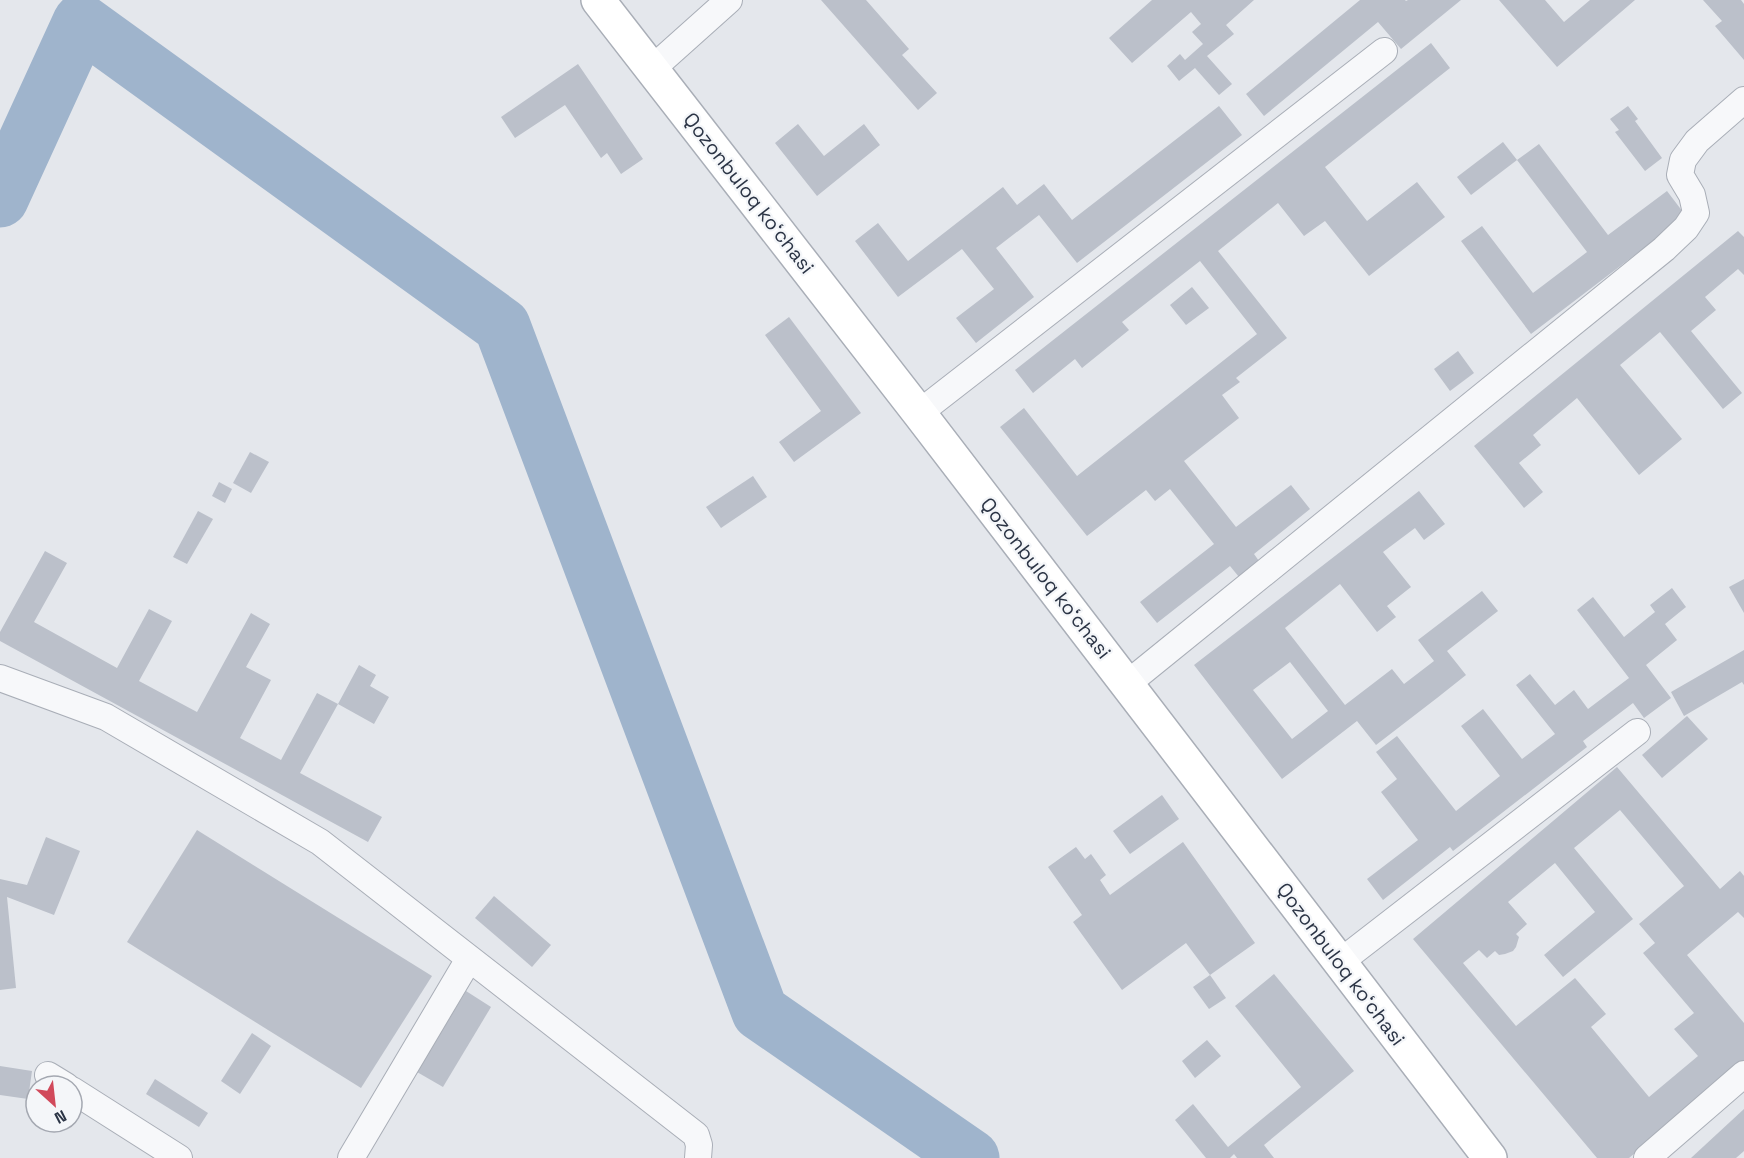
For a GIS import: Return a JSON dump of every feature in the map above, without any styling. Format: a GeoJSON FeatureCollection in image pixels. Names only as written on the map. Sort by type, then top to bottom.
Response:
{"type":"FeatureCollection","features":[{"type":"Feature","properties":{"kind":"main road","name":"Qozonbuloq koʻchasi"},"geometry":{"type":"LineString","coordinates":[[598,0],[919,413],[1490,1158]]}},
{"type":"Feature","properties":{"kind":"street"},"geometry":{"type":"LineString","coordinates":[[653,68],[729,0]]}},
{"type":"Feature","properties":{"kind":"street"},"geometry":{"type":"LineString","coordinates":[[919,413],[1384,51]]}},
{"type":"Feature","properties":{"kind":"street"},"geometry":{"type":"LineString","coordinates":[[1127,684],[1686,228],[1696,213],[1692,195],[1680,176],[1683,160],[1697,141],[1744,100]]}},
{"type":"Feature","properties":{"kind":"street"},"geometry":{"type":"LineString","coordinates":[[0,678],[106,717],[320,842],[696,1135],[699,1145],[698,1158]]}},
{"type":"Feature","properties":{"kind":"street"},"geometry":{"type":"LineString","coordinates":[[1340,962],[1637,732]]}},
{"type":"Feature","properties":{"kind":"street"},"geometry":{"type":"LineString","coordinates":[[351,1158],[469,958]]}},
{"type":"Feature","properties":{"kind":"street"},"geometry":{"type":"LineString","coordinates":[[1647,1158],[1744,1074]]}},
{"type":"Feature","properties":{"kind":"street"},"geometry":{"type":"LineString","coordinates":[[84,1098],[179,1158]]}},
{"type":"Feature","properties":{"kind":"building"},"geometry":{"type":"Polygon","coordinates":[[[821,0],[866,0],[909,49],[902,55],[937,93],[918,110],[821,0]]]}},
{"type":"Feature","properties":{"kind":"building"},"geometry":{"type":"Polygon","coordinates":[[[1152,0],[1254,0],[1226,25],[1234,34],[1207,56],[1232,84],[1219,95],[1195,68],[1179,81],[1167,66],[1180,54],[1185,60],[1203,44],[1192,32],[1201,24],[1191,12],[1132,63],[1109,38],[1152,0]]]}},
{"type":"Feature","properties":{"kind":"building"},"geometry":{"type":"Polygon","coordinates":[[[1360,0],[1461,0],[1401,49],[1378,22],[1264,116],[1246,94],[1360,0]]]}},
{"type":"Feature","properties":{"kind":"building"},"geometry":{"type":"Polygon","coordinates":[[[1499,0],[1545,0],[1564,22],[1590,0],[1635,0],[1557,67],[1499,0]]]}},
{"type":"Feature","properties":{"kind":"building"},"geometry":{"type":"Polygon","coordinates":[[[1703,0],[1741,0],[1744,4],[1744,60],[1715,26],[1722,21],[1703,0]]]}},
{"type":"Feature","properties":{"kind":"building"},"geometry":{"type":"Polygon","coordinates":[[[1431,43],[1450,68],[1325,167],[1367,221],[1417,182],[1445,217],[1369,276],[1325,221],[1304,236],[1278,203],[1218,251],[1287,338],[1236,378],[1240,382],[1222,395],[1239,418],[1184,461],[1236,527],[1291,485],[1310,509],[1254,554],[1259,561],[1239,577],[1230,566],[1157,623],[1140,602],[1214,544],[1170,489],[1155,501],[1146,490],[1087,536],[1000,427],[1024,408],[1077,476],[1257,334],[1200,261],[1122,322],[1129,330],[1082,368],[1075,359],[1033,393],[1015,370],[1431,43]]]}},
{"type":"Feature","properties":{"kind":"building"},"geometry":{"type":"Polygon","coordinates":[[[578,64],[643,159],[621,174],[607,153],[601,158],[565,105],[515,138],[501,117],[578,64]]]}},
{"type":"Feature","properties":{"kind":"building"},"geometry":{"type":"Polygon","coordinates":[[[1219,106],[1242,135],[1077,263],[1039,215],[996,248],[1034,297],[976,343],[956,318],[994,289],[962,249],[898,297],[855,241],[878,223],[908,261],[1003,187],[1017,205],[1044,184],[1072,220],[1219,106]]]}},
{"type":"Feature","properties":{"kind":"building"},"geometry":{"type":"Polygon","coordinates":[[[1628,106],[1638,119],[1635,121],[1662,158],[1645,171],[1615,132],[1619,130],[1610,119],[1628,106]]]}},
{"type":"Feature","properties":{"kind":"building"},"geometry":{"type":"Polygon","coordinates":[[[798,124],[824,156],[864,124],[880,145],[817,196],[775,143],[798,124]]]}},
{"type":"Feature","properties":{"kind":"building"},"geometry":{"type":"Polygon","coordinates":[[[1503,142],[1517,160],[1471,195],[1457,177],[1503,142]]]}},
{"type":"Feature","properties":{"kind":"building"},"geometry":{"type":"Polygon","coordinates":[[[1539,144],[1608,235],[1667,191],[1686,216],[1531,334],[1461,241],[1482,226],[1533,293],[1587,252],[1517,160],[1539,144]]]}},
{"type":"Feature","properties":{"kind":"building"},"geometry":{"type":"Polygon","coordinates":[[[1738,231],[1744,237],[1744,275],[1738,269],[1705,297],[1716,310],[1691,331],[1742,393],[1723,409],[1660,332],[1620,365],[1682,439],[1639,475],[1577,398],[1533,435],[1541,445],[1519,463],[1543,492],[1524,508],[1474,446],[1738,231]]]}},
{"type":"Feature","properties":{"kind":"building"},"geometry":{"type":"Polygon","coordinates":[[[1192,287],[1209,308],[1186,325],[1170,305],[1192,287]]]}},
{"type":"Feature","properties":{"kind":"building"},"geometry":{"type":"Polygon","coordinates":[[[789,317],[861,413],[794,462],[779,442],[821,411],[765,335],[789,317]]]}},
{"type":"Feature","properties":{"kind":"building"},"geometry":{"type":"Polygon","coordinates":[[[1458,351],[1474,373],[1450,391],[1434,369],[1458,351]]]}},
{"type":"Feature","properties":{"kind":"building"},"geometry":{"type":"Polygon","coordinates":[[[250,452],[269,462],[251,493],[233,483],[250,452]]]}},
{"type":"Feature","properties":{"kind":"building"},"geometry":{"type":"Polygon","coordinates":[[[753,476],[767,497],[721,528],[706,507],[753,476]]]}},
{"type":"Feature","properties":{"kind":"building"},"geometry":{"type":"Polygon","coordinates":[[[219,482],[232,489],[225,503],[212,496],[219,482]]]}},
{"type":"Feature","properties":{"kind":"building"},"geometry":{"type":"Polygon","coordinates":[[[1419,491],[1445,524],[1424,540],[1415,528],[1383,552],[1411,587],[1387,606],[1396,617],[1377,632],[1340,584],[1285,628],[1345,705],[1392,669],[1404,684],[1434,661],[1418,640],[1482,591],[1498,611],[1447,651],[1466,675],[1437,698],[1376,745],[1357,721],[1282,779],[1194,665],[1419,491]],[[1290,662],[1253,690],[1292,739],[1328,711],[1290,662]]]}},
{"type":"Feature","properties":{"kind":"building"},"geometry":{"type":"Polygon","coordinates":[[[198,511],[213,519],[187,564],[173,557],[198,511]]]}},
{"type":"Feature","properties":{"kind":"building"},"geometry":{"type":"Polygon","coordinates":[[[45,551],[67,563],[34,622],[117,668],[149,609],[172,621],[139,681],[197,712],[251,613],[270,624],[246,667],[271,680],[240,738],[281,760],[317,693],[338,704],[300,773],[382,817],[368,842],[0,641],[0,632],[45,551]]]}},
{"type":"Feature","properties":{"kind":"building"},"geometry":{"type":"Polygon","coordinates":[[[1744,579],[1744,613],[1729,587],[1744,579]]]}},
{"type":"Feature","properties":{"kind":"building"},"geometry":{"type":"Polygon","coordinates":[[[1672,588],[1686,607],[1665,624],[1677,640],[1646,665],[1671,698],[1644,718],[1633,703],[1583,741],[1587,747],[1453,851],[1450,847],[1383,900],[1367,879],[1418,840],[1381,792],[1397,779],[1376,752],[1397,736],[1456,811],[1500,776],[1461,726],[1483,709],[1522,759],[1555,734],[1516,685],[1530,674],[1555,705],[1574,690],[1588,709],[1629,678],[1577,610],[1593,597],[1624,637],[1655,612],[1650,605],[1672,588]]]}},
{"type":"Feature","properties":{"kind":"building"},"geometry":{"type":"Polygon","coordinates":[[[1744,650],[1744,685],[1742,682],[1684,716],[1671,692],[1744,650]]]}},
{"type":"Feature","properties":{"kind":"building"},"geometry":{"type":"Polygon","coordinates":[[[359,665],[376,675],[370,686],[389,697],[374,724],[338,704],[359,665]]]}},
{"type":"Feature","properties":{"kind":"building"},"geometry":{"type":"Polygon","coordinates":[[[1687,716],[1708,739],[1662,778],[1642,755],[1687,716]]]}},
{"type":"Feature","properties":{"kind":"building"},"geometry":{"type":"Polygon","coordinates":[[[1617,767],[1720,889],[1740,871],[1744,876],[1744,918],[1738,912],[1687,955],[1744,1023],[1744,1062],[1629,1158],[1597,1158],[1413,939],[1617,767]],[[1620,810],[1574,848],[1633,919],[1563,977],[1544,955],[1595,912],[1555,863],[1508,902],[1527,924],[1516,934],[1519,937],[1513,951],[1499,955],[1495,951],[1487,958],[1479,950],[1463,963],[1516,1026],[1575,978],[1606,1014],[1591,1027],[1649,1097],[1698,1056],[1674,1029],[1694,1013],[1643,953],[1655,943],[1639,924],[1684,886],[1620,810]]]}},
{"type":"Feature","properties":{"kind":"building"},"geometry":{"type":"Polygon","coordinates":[[[1162,795],[1179,819],[1130,854],[1113,831],[1162,795]]]}},
{"type":"Feature","properties":{"kind":"building"},"geometry":{"type":"Polygon","coordinates":[[[197,830],[432,976],[361,1088],[127,942],[197,830]]]}},
{"type":"Feature","properties":{"kind":"building"},"geometry":{"type":"Polygon","coordinates":[[[46,837],[80,851],[54,915],[7,897],[16,988],[0,990],[0,879],[27,885],[46,837]]]}},
{"type":"Feature","properties":{"kind":"building"},"geometry":{"type":"Polygon","coordinates":[[[1183,842],[1255,943],[1210,975],[1186,943],[1122,990],[1073,922],[1082,915],[1048,867],[1076,847],[1085,859],[1091,854],[1106,875],[1100,880],[1110,895],[1183,842]]]}},
{"type":"Feature","properties":{"kind":"building"},"geometry":{"type":"Polygon","coordinates":[[[494,896],[551,945],[532,967],[475,918],[494,896]]]}},
{"type":"Feature","properties":{"kind":"building"},"geometry":{"type":"Polygon","coordinates":[[[1274,974],[1354,1071],[1264,1145],[1274,1158],[1237,1158],[1234,1154],[1230,1158],[1206,1158],[1175,1120],[1193,1104],[1228,1147],[1301,1087],[1235,1006],[1274,974]]]}},
{"type":"Feature","properties":{"kind":"building"},"geometry":{"type":"Polygon","coordinates":[[[1210,975],[1226,998],[1209,1009],[1193,987],[1210,975]]]}},
{"type":"Feature","properties":{"kind":"building"},"geometry":{"type":"Polygon","coordinates":[[[466,991],[491,1007],[443,1087],[417,1072],[466,991]]]}},
{"type":"Feature","properties":{"kind":"building"},"geometry":{"type":"Polygon","coordinates":[[[252,1033],[271,1046],[240,1094],[221,1081],[252,1033]]]}},
{"type":"Feature","properties":{"kind":"building"},"geometry":{"type":"Polygon","coordinates":[[[1207,1040],[1221,1056],[1195,1078],[1182,1061],[1207,1040]]]}},
{"type":"Feature","properties":{"kind":"building"},"geometry":{"type":"Polygon","coordinates":[[[0,1066],[32,1071],[32,1074],[24,1074],[24,1098],[0,1095],[0,1066]]]}},
{"type":"Feature","properties":{"kind":"building"},"geometry":{"type":"Polygon","coordinates":[[[155,1079],[208,1113],[199,1127],[146,1094],[155,1079]]]}},
{"type":"Feature","properties":{"kind":"building"},"geometry":{"type":"Polygon","coordinates":[[[1744,1109],[1744,1151],[1736,1158],[1691,1158],[1744,1109]]]}},
{"type":"Feature","properties":{"kind":"waterway"},"geometry":{"type":"LineString","coordinates":[[0,199],[81,22],[502,326],[760,1012],[971,1158]]}}]}
